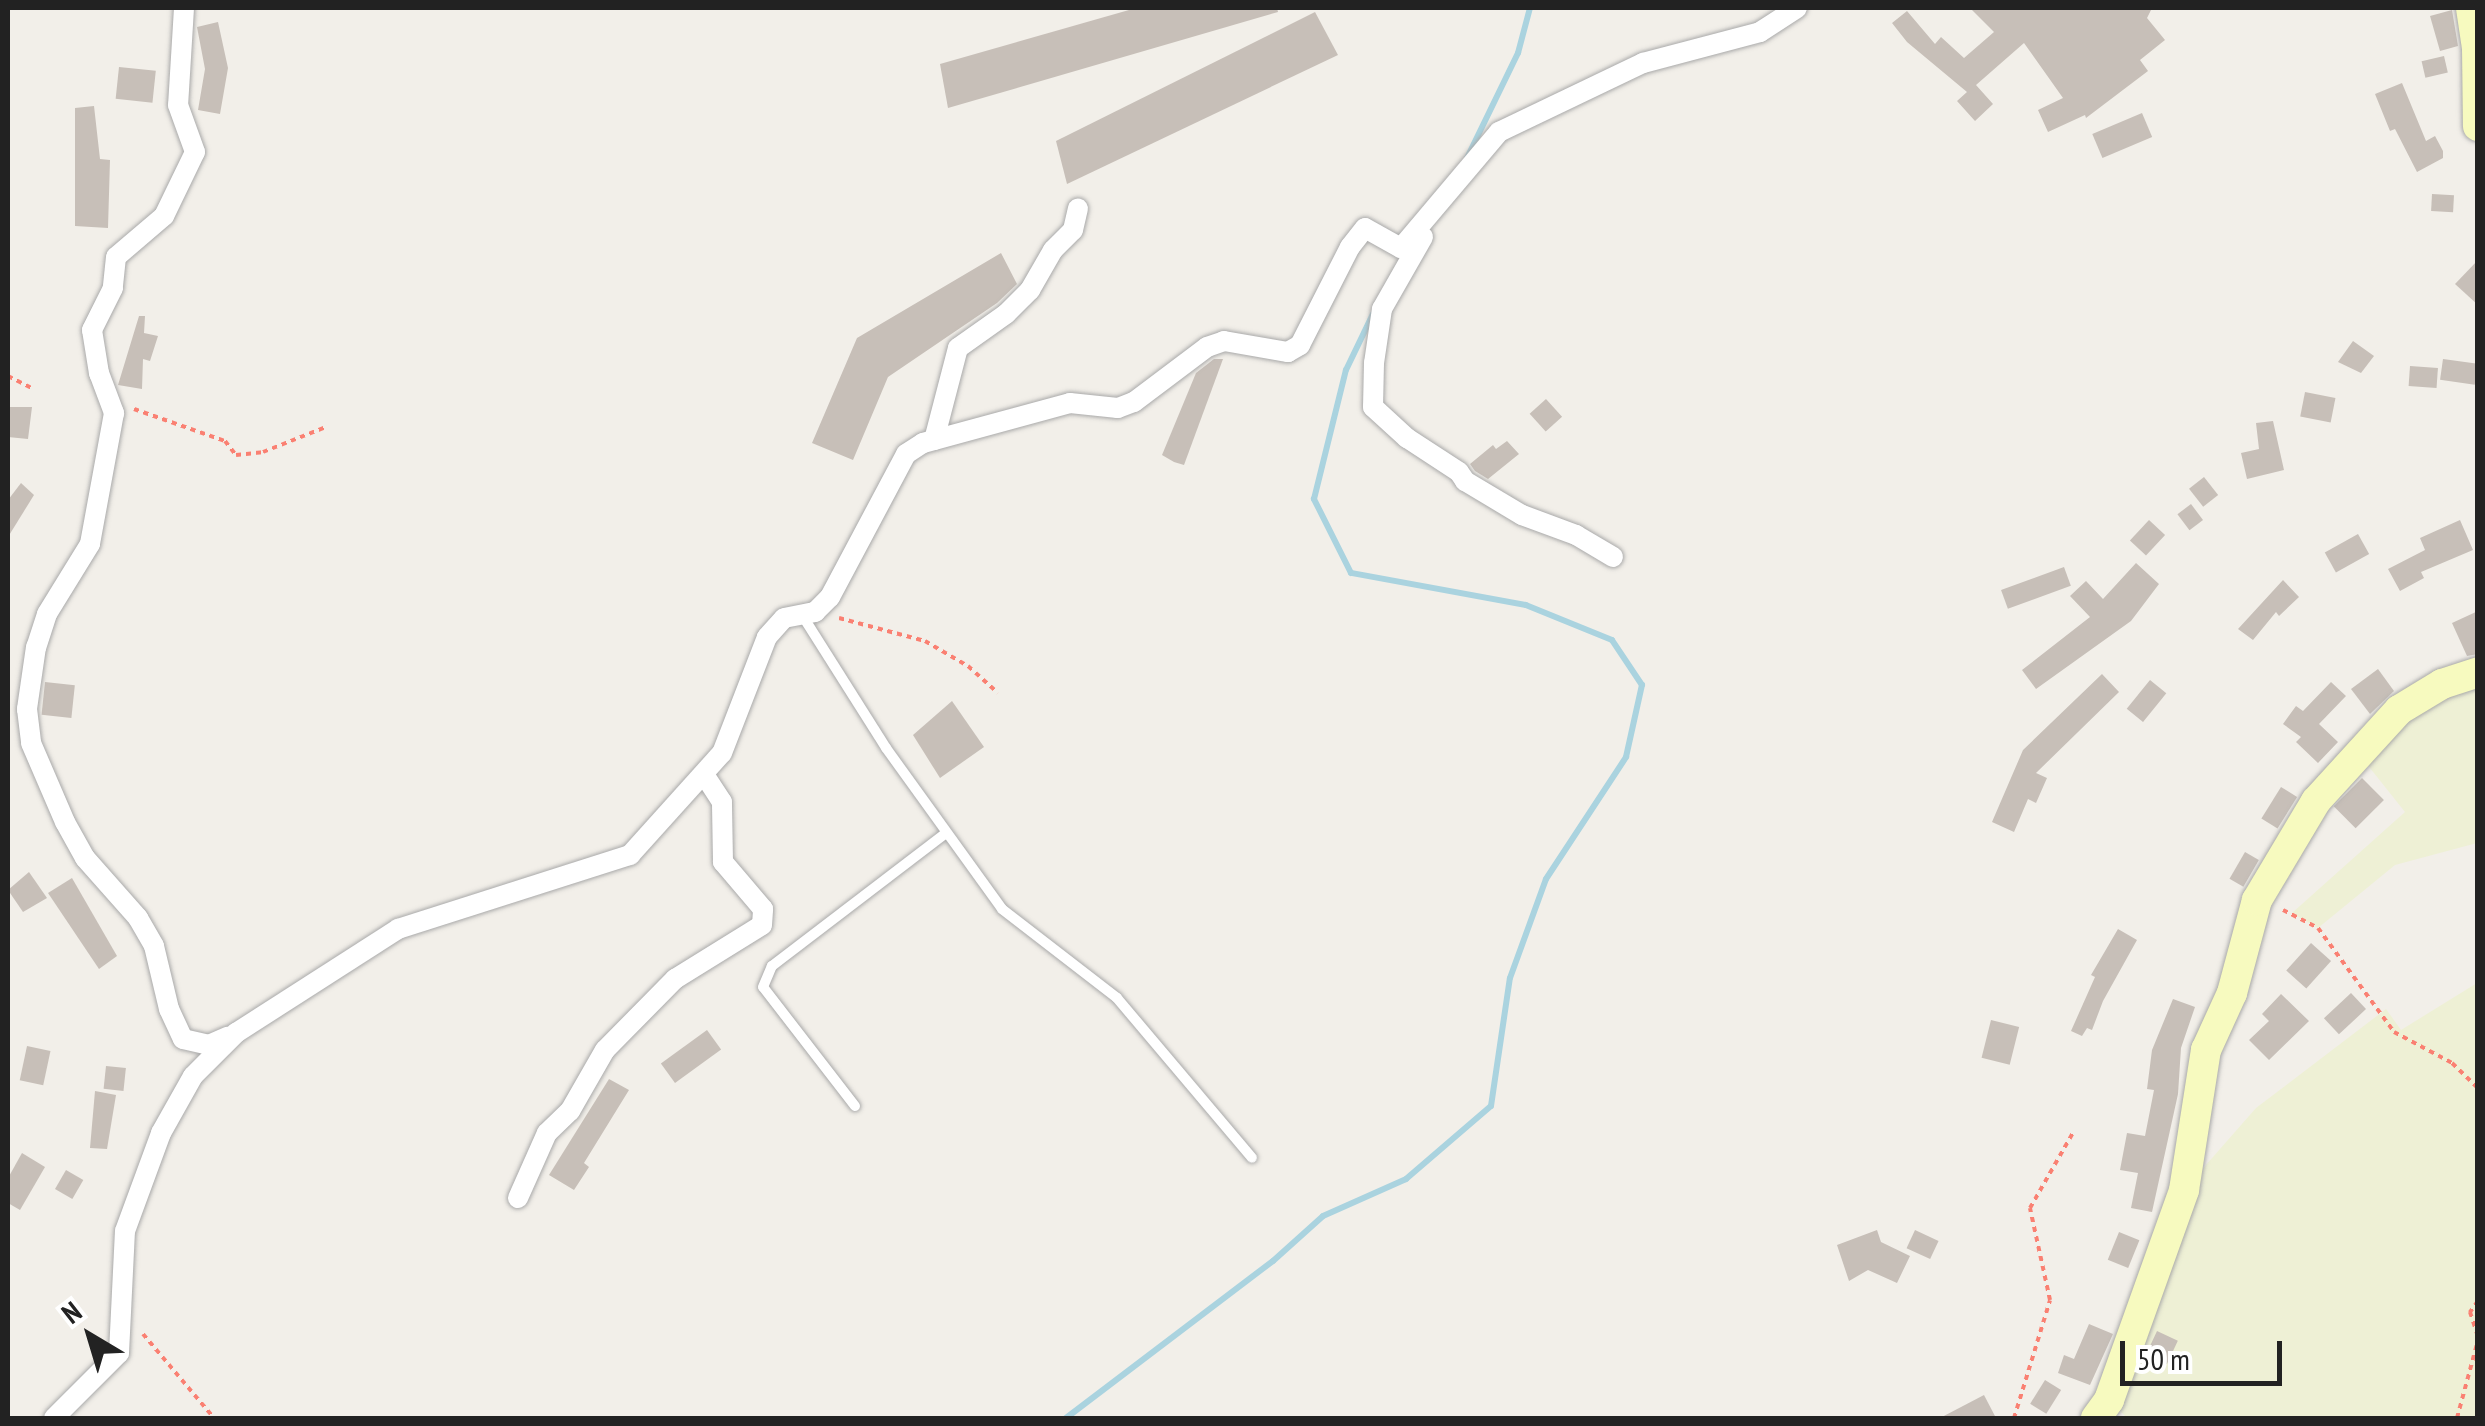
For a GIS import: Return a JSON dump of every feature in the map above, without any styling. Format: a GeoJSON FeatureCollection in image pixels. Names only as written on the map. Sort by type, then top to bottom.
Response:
{"type":"FeatureCollection","features":[{"type":"Feature","properties":{"kind":"street"},"geometry":{"type":"LineString","coordinates":[[184,8],[178,105],[194,152],[164,216],[116,256],[112,288],[92,330],[98,373],[114,413],[90,544],[48,614],[36,647],[27,708],[32,743],[85,858],[138,918],[154,946],[168,1009],[182,1039],[210,1046],[398,929],[630,855],[722,753],[767,637],[784,618],[809,613],[830,597],[906,454],[934,440],[1070,403],[1118,408],[1134,402],[1207,347],[1224,341],[1288,352],[1300,345],[1350,247],[1366,228],[1401,248],[1499,132],[1643,63],[1760,32],[1797,8]]}},
{"type":"Feature","properties":{"kind":"street"},"geometry":{"type":"LineString","coordinates":[[2471,8],[2477,48],[2478,126]]}},
{"type":"Feature","properties":{"kind":"street"},"geometry":{"type":"LineString","coordinates":[[1459,180],[1382,309],[1374,362],[1373,407],[1407,438],[1460,472],[1465,481],[1522,515],[1576,535],[1614,557]]}},
{"type":"Feature","properties":{"kind":"street"},"geometry":{"type":"LineString","coordinates":[[934,440],[958,348],[1006,314],[1030,290],[1053,250],[1074,230],[1078,209]]}},
{"type":"Feature","properties":{"kind":"street"},"geometry":{"type":"LineString","coordinates":[[2096,1418],[2108,1400],[2184,1190],[2206,1050],[2232,993],[2257,900],[2316,801],[2386,724],[2400,710],[2442,684],[2478,672]]}},
{"type":"Feature","properties":{"kind":"street"},"geometry":{"type":"LineString","coordinates":[[518,1198],[547,1134],[570,1111],[605,1050],[674,979],[762,926],[763,909],[723,862],[722,802],[704,774]]}},
{"type":"Feature","properties":{"kind":"street"},"geometry":{"type":"LineString","coordinates":[[54,1418],[119,1354],[125,1230],[160,1133],[193,1076],[236,1033]]}},
{"type":"Feature","properties":{"kind":"lane"},"geometry":{"type":"LineString","coordinates":[[809,613],[946,833],[1002,909],[1117,998],[1252,1158]]}},
{"type":"Feature","properties":{"kind":"lane"},"geometry":{"type":"LineString","coordinates":[[856,1106],[764,987],[772,966],[946,833]]}},
{"type":"Feature","properties":{"kind":"path"},"geometry":{"type":"LineString","coordinates":[[8,376],[32,388]]}},
{"type":"Feature","properties":{"kind":"path"},"geometry":{"type":"LineString","coordinates":[[114,413],[136,409],[167,417],[225,440],[236,456],[263,452],[326,426]]}},
{"type":"Feature","properties":{"kind":"path"},"geometry":{"type":"LineString","coordinates":[[809,613],[925,641],[968,666],[998,693]]}},
{"type":"Feature","properties":{"kind":"path"},"geometry":{"type":"LineString","coordinates":[[2257,900],[2318,928],[2394,1032],[2452,1063],[2478,1088]]}},
{"type":"Feature","properties":{"kind":"path"},"geometry":{"type":"LineString","coordinates":[[2014,1418],[2050,1300],[2030,1208],[2074,1132]]}},
{"type":"Feature","properties":{"kind":"path"},"geometry":{"type":"LineString","coordinates":[[2457,1418],[2478,1338],[2470,1312],[2478,1301]]}},
{"type":"Feature","properties":{"kind":"path"},"geometry":{"type":"LineString","coordinates":[[121,1305],[214,1418]]}},
{"type":"Feature","properties":{"kind":"green space"},"geometry":{"type":"Polygon","coordinates":[[[2477,672],[2477,843],[2395,865],[2318,928],[2292,913],[2405,812],[2358,753],[2477,672]]]}},
{"type":"Feature","properties":{"kind":"green space"},"geometry":{"type":"Polygon","coordinates":[[[2477,983],[2477,1418],[2127,1418],[2109,1400],[2184,1190],[2256,1108],[2386,1009],[2401,1030],[2477,983]]]}},
{"type":"Feature","properties":{"kind":"building"},"geometry":{"type":"Polygon","coordinates":[[[1136,8],[1277,8],[1278,12],[948,108],[940,64],[1136,8]]]}},
{"type":"Feature","properties":{"kind":"building"},"geometry":{"type":"Polygon","coordinates":[[[1970,8],[2152,8],[2147,18],[2165,40],[2140,60],[2148,71],[2086,118],[2085,115],[2048,132],[2038,110],[2063,98],[2024,43],[1976,85],[1993,104],[1975,121],[1957,101],[1967,92],[1907,42],[1892,23],[1907,11],[1935,44],[1941,37],[1964,58],[1994,32],[1970,8]]]}},
{"type":"Feature","properties":{"kind":"building"},"geometry":{"type":"Polygon","coordinates":[[[2452,10],[2458,46],[2440,51],[2430,16],[2452,10]]]}},
{"type":"Feature","properties":{"kind":"building"},"geometry":{"type":"Polygon","coordinates":[[[1315,12],[1338,55],[1067,184],[1056,141],[1315,12]]]}},
{"type":"Feature","properties":{"kind":"building"},"geometry":{"type":"Polygon","coordinates":[[[218,22],[228,68],[220,114],[198,110],[205,69],[197,27],[218,22]]]}},
{"type":"Feature","properties":{"kind":"building"},"geometry":{"type":"Polygon","coordinates":[[[2444,56],[2448,73],[2425,78],[2422,61],[2444,56]]]}},
{"type":"Feature","properties":{"kind":"building"},"geometry":{"type":"Polygon","coordinates":[[[119,67],[156,71],[152,103],[116,99],[119,67]]]}},
{"type":"Feature","properties":{"kind":"building"},"geometry":{"type":"Polygon","coordinates":[[[2402,83],[2426,141],[2435,136],[2443,151],[2443,158],[2417,172],[2395,129],[2390,131],[2375,94],[2402,83]]]}},
{"type":"Feature","properties":{"kind":"building"},"geometry":{"type":"Polygon","coordinates":[[[94,106],[100,159],[110,160],[108,228],[75,226],[75,108],[94,106]]]}},
{"type":"Feature","properties":{"kind":"building"},"geometry":{"type":"Polygon","coordinates":[[[2142,113],[2152,137],[2102,158],[2092,134],[2142,113]]]}},
{"type":"Feature","properties":{"kind":"building"},"geometry":{"type":"Polygon","coordinates":[[[2432,194],[2454,195],[2453,212],[2431,211],[2432,194]]]}},
{"type":"Feature","properties":{"kind":"building"},"geometry":{"type":"Polygon","coordinates":[[[1001,253],[1017,284],[997,303],[888,377],[853,460],[812,443],[857,338],[1001,253]]]}},
{"type":"Feature","properties":{"kind":"building"},"geometry":{"type":"Polygon","coordinates":[[[2478,260],[2478,305],[2455,284],[2478,260]]]}},
{"type":"Feature","properties":{"kind":"building"},"geometry":{"type":"Polygon","coordinates":[[[139,316],[145,316],[144,333],[158,336],[150,361],[143,359],[142,389],[118,385],[139,316]]]}},
{"type":"Feature","properties":{"kind":"building"},"geometry":{"type":"Polygon","coordinates":[[[2353,341],[2374,356],[2361,373],[2338,362],[2353,341]]]}},
{"type":"Feature","properties":{"kind":"building"},"geometry":{"type":"Polygon","coordinates":[[[1214,359],[1223,359],[1184,465],[1174,462],[1162,455],[1196,373],[1214,359]]]}},
{"type":"Feature","properties":{"kind":"building"},"geometry":{"type":"Polygon","coordinates":[[[2443,359],[2478,364],[2475,385],[2440,380],[2443,359]]]}},
{"type":"Feature","properties":{"kind":"building"},"geometry":{"type":"Polygon","coordinates":[[[2410,366],[2438,368],[2437,388],[2409,386],[2410,366]]]}},
{"type":"Feature","properties":{"kind":"building"},"geometry":{"type":"Polygon","coordinates":[[[2305,392],[2335,398],[2331,422],[2300,417],[2305,392]]]}},
{"type":"Feature","properties":{"kind":"building"},"geometry":{"type":"Polygon","coordinates":[[[1546,399],[1562,417],[1546,432],[1530,414],[1546,399]]]}},
{"type":"Feature","properties":{"kind":"building"},"geometry":{"type":"Polygon","coordinates":[[[10,407],[32,407],[28,439],[8,437],[10,407]]]}},
{"type":"Feature","properties":{"kind":"building"},"geometry":{"type":"Polygon","coordinates":[[[2273,421],[2284,470],[2247,479],[2241,453],[2259,449],[2256,423],[2273,421]]]}},
{"type":"Feature","properties":{"kind":"building"},"geometry":{"type":"Polygon","coordinates":[[[1507,441],[1519,454],[1488,479],[1475,471],[1470,464],[1493,445],[1496,449],[1507,441]]]}},
{"type":"Feature","properties":{"kind":"building"},"geometry":{"type":"Polygon","coordinates":[[[2204,477],[2218,495],[2203,507],[2189,489],[2204,477]]]}},
{"type":"Feature","properties":{"kind":"building"},"geometry":{"type":"Polygon","coordinates":[[[21,483],[34,495],[8,537],[8,500],[21,483]]]}},
{"type":"Feature","properties":{"kind":"building"},"geometry":{"type":"Polygon","coordinates":[[[2191,504],[2203,520],[2189,530],[2177,514],[2191,504]]]}},
{"type":"Feature","properties":{"kind":"building"},"geometry":{"type":"Polygon","coordinates":[[[2149,520],[2165,535],[2146,555],[2130,540],[2149,520]]]}},
{"type":"Feature","properties":{"kind":"building"},"geometry":{"type":"Polygon","coordinates":[[[2460,520],[2473,550],[2421,572],[2424,578],[2400,591],[2388,569],[2425,550],[2420,538],[2460,520]]]}},
{"type":"Feature","properties":{"kind":"building"},"geometry":{"type":"Polygon","coordinates":[[[2358,534],[2369,554],[2336,573],[2325,552],[2358,534]]]}},
{"type":"Feature","properties":{"kind":"building"},"geometry":{"type":"Polygon","coordinates":[[[2136,563],[2159,584],[2131,621],[2036,689],[2022,670],[2090,617],[2070,596],[2086,581],[2103,599],[2136,563]]]}},
{"type":"Feature","properties":{"kind":"building"},"geometry":{"type":"Polygon","coordinates":[[[2064,567],[2071,586],[2008,609],[2001,590],[2064,567]]]}},
{"type":"Feature","properties":{"kind":"building"},"geometry":{"type":"Polygon","coordinates":[[[2283,580],[2299,597],[2279,616],[2276,612],[2253,640],[2238,629],[2283,580]]]}},
{"type":"Feature","properties":{"kind":"building"},"geometry":{"type":"Polygon","coordinates":[[[2478,611],[2478,654],[2467,656],[2452,623],[2478,611]]]}},
{"type":"Feature","properties":{"kind":"building"},"geometry":{"type":"Polygon","coordinates":[[[2378,669],[2394,691],[2370,714],[2351,689],[2378,669]]]}},
{"type":"Feature","properties":{"kind":"building"},"geometry":{"type":"Polygon","coordinates":[[[2102,674],[2119,692],[2036,773],[2047,778],[2036,803],[2028,799],[2014,832],[1992,822],[2023,750],[2102,674]]]}},
{"type":"Feature","properties":{"kind":"building"},"geometry":{"type":"Polygon","coordinates":[[[2150,680],[2166,693],[2143,722],[2127,709],[2150,680]]]}},
{"type":"Feature","properties":{"kind":"building"},"geometry":{"type":"Polygon","coordinates":[[[45,682],[75,685],[71,718],[42,715],[45,682]]]}},
{"type":"Feature","properties":{"kind":"building"},"geometry":{"type":"Polygon","coordinates":[[[2331,682],[2346,696],[2319,724],[2338,742],[2318,763],[2296,742],[2301,737],[2283,724],[2296,706],[2303,711],[2331,682]]]}},
{"type":"Feature","properties":{"kind":"building"},"geometry":{"type":"Polygon","coordinates":[[[952,701],[984,747],[940,778],[913,735],[952,701]]]}},
{"type":"Feature","properties":{"kind":"building"},"geometry":{"type":"Polygon","coordinates":[[[2362,778],[2384,800],[2356,828],[2334,806],[2362,778]]]}},
{"type":"Feature","properties":{"kind":"building"},"geometry":{"type":"Polygon","coordinates":[[[2281,787],[2297,797],[2278,828],[2261,818],[2281,787]]]}},
{"type":"Feature","properties":{"kind":"building"},"geometry":{"type":"Polygon","coordinates":[[[2245,852],[2259,860],[2243,887],[2230,879],[2245,852]]]}},
{"type":"Feature","properties":{"kind":"building"},"geometry":{"type":"Polygon","coordinates":[[[29,872],[47,898],[23,912],[8,890],[29,872]]]}},
{"type":"Feature","properties":{"kind":"building"},"geometry":{"type":"Polygon","coordinates":[[[72,878],[117,956],[99,969],[48,893],[72,878]]]}},
{"type":"Feature","properties":{"kind":"building"},"geometry":{"type":"Polygon","coordinates":[[[2118,929],[2137,940],[2103,1001],[2092,1030],[2087,1028],[2082,1036],[2071,1031],[2095,977],[2091,975],[2118,929]]]}},
{"type":"Feature","properties":{"kind":"building"},"geometry":{"type":"Polygon","coordinates":[[[2311,943],[2331,961],[2306,989],[2286,970],[2311,943]]]}},
{"type":"Feature","properties":{"kind":"building"},"geometry":{"type":"Polygon","coordinates":[[[2351,993],[2366,1009],[2339,1034],[2324,1018],[2351,993]]]}},
{"type":"Feature","properties":{"kind":"building"},"geometry":{"type":"Polygon","coordinates":[[[2281,994],[2309,1021],[2269,1060],[2249,1040],[2269,1021],[2262,1014],[2281,994]]]}},
{"type":"Feature","properties":{"kind":"building"},"geometry":{"type":"Polygon","coordinates":[[[2173,999],[2195,1007],[2181,1048],[2178,1094],[2152,1212],[2131,1208],[2138,1173],[2120,1170],[2127,1133],[2145,1136],[2154,1090],[2147,1089],[2152,1050],[2173,999]]]}},
{"type":"Feature","properties":{"kind":"building"},"geometry":{"type":"Polygon","coordinates":[[[1991,1020],[2019,1027],[2010,1065],[1982,1058],[1991,1020]]]}},
{"type":"Feature","properties":{"kind":"building"},"geometry":{"type":"Polygon","coordinates":[[[707,1030],[721,1049],[675,1083],[661,1064],[707,1030]]]}},
{"type":"Feature","properties":{"kind":"building"},"geometry":{"type":"Polygon","coordinates":[[[27,1046],[50,1051],[43,1085],[20,1080],[27,1046]]]}},
{"type":"Feature","properties":{"kind":"building"},"geometry":{"type":"Polygon","coordinates":[[[106,1066],[126,1068],[123,1091],[104,1089],[106,1066]]]}},
{"type":"Feature","properties":{"kind":"building"},"geometry":{"type":"Polygon","coordinates":[[[609,1079],[629,1090],[584,1163],[589,1167],[574,1190],[549,1175],[609,1079]]]}},
{"type":"Feature","properties":{"kind":"building"},"geometry":{"type":"Polygon","coordinates":[[[95,1091],[116,1095],[107,1149],[90,1148],[95,1091]]]}},
{"type":"Feature","properties":{"kind":"building"},"geometry":{"type":"Polygon","coordinates":[[[22,1153],[45,1167],[20,1210],[8,1203],[8,1178],[22,1153]]]}},
{"type":"Feature","properties":{"kind":"building"},"geometry":{"type":"Polygon","coordinates":[[[66,1170],[83,1180],[72,1199],[55,1189],[66,1170]]]}},
{"type":"Feature","properties":{"kind":"building"},"geometry":{"type":"Polygon","coordinates":[[[1877,1230],[1881,1242],[1910,1256],[1897,1283],[1868,1270],[1849,1281],[1837,1245],[1877,1230]]]}},
{"type":"Feature","properties":{"kind":"building"},"geometry":{"type":"Polygon","coordinates":[[[1915,1230],[1939,1241],[1930,1259],[1907,1248],[1915,1230]]]}},
{"type":"Feature","properties":{"kind":"building"},"geometry":{"type":"Polygon","coordinates":[[[2119,1232],[2139,1240],[2128,1268],[2108,1260],[2119,1232]]]}},
{"type":"Feature","properties":{"kind":"building"},"geometry":{"type":"Polygon","coordinates":[[[2089,1324],[2113,1334],[2090,1385],[2058,1373],[2064,1355],[2074,1359],[2089,1324]]]}},
{"type":"Feature","properties":{"kind":"building"},"geometry":{"type":"Polygon","coordinates":[[[2157,1331],[2178,1341],[2167,1364],[2146,1355],[2157,1331]]]}},
{"type":"Feature","properties":{"kind":"building"},"geometry":{"type":"Polygon","coordinates":[[[2045,1380],[2061,1390],[2046,1414],[2030,1404],[2045,1380]]]}},
{"type":"Feature","properties":{"kind":"building"},"geometry":{"type":"Polygon","coordinates":[[[1984,1395],[1996,1418],[1940,1418],[1984,1395]]]}},
{"type":"Feature","properties":{"kind":"waterway"},"geometry":{"type":"LineString","coordinates":[[1467,158],[1518,53],[1530,8]]}},
{"type":"Feature","properties":{"kind":"waterway"},"geometry":{"type":"LineString","coordinates":[[1066,1418],[1273,1261],[1323,1216],[1406,1179],[1491,1106],[1510,978],[1546,879],[1626,757],[1642,685],[1612,640],[1526,605],[1351,573],[1314,499],[1346,370],[1373,314]]}}]}
